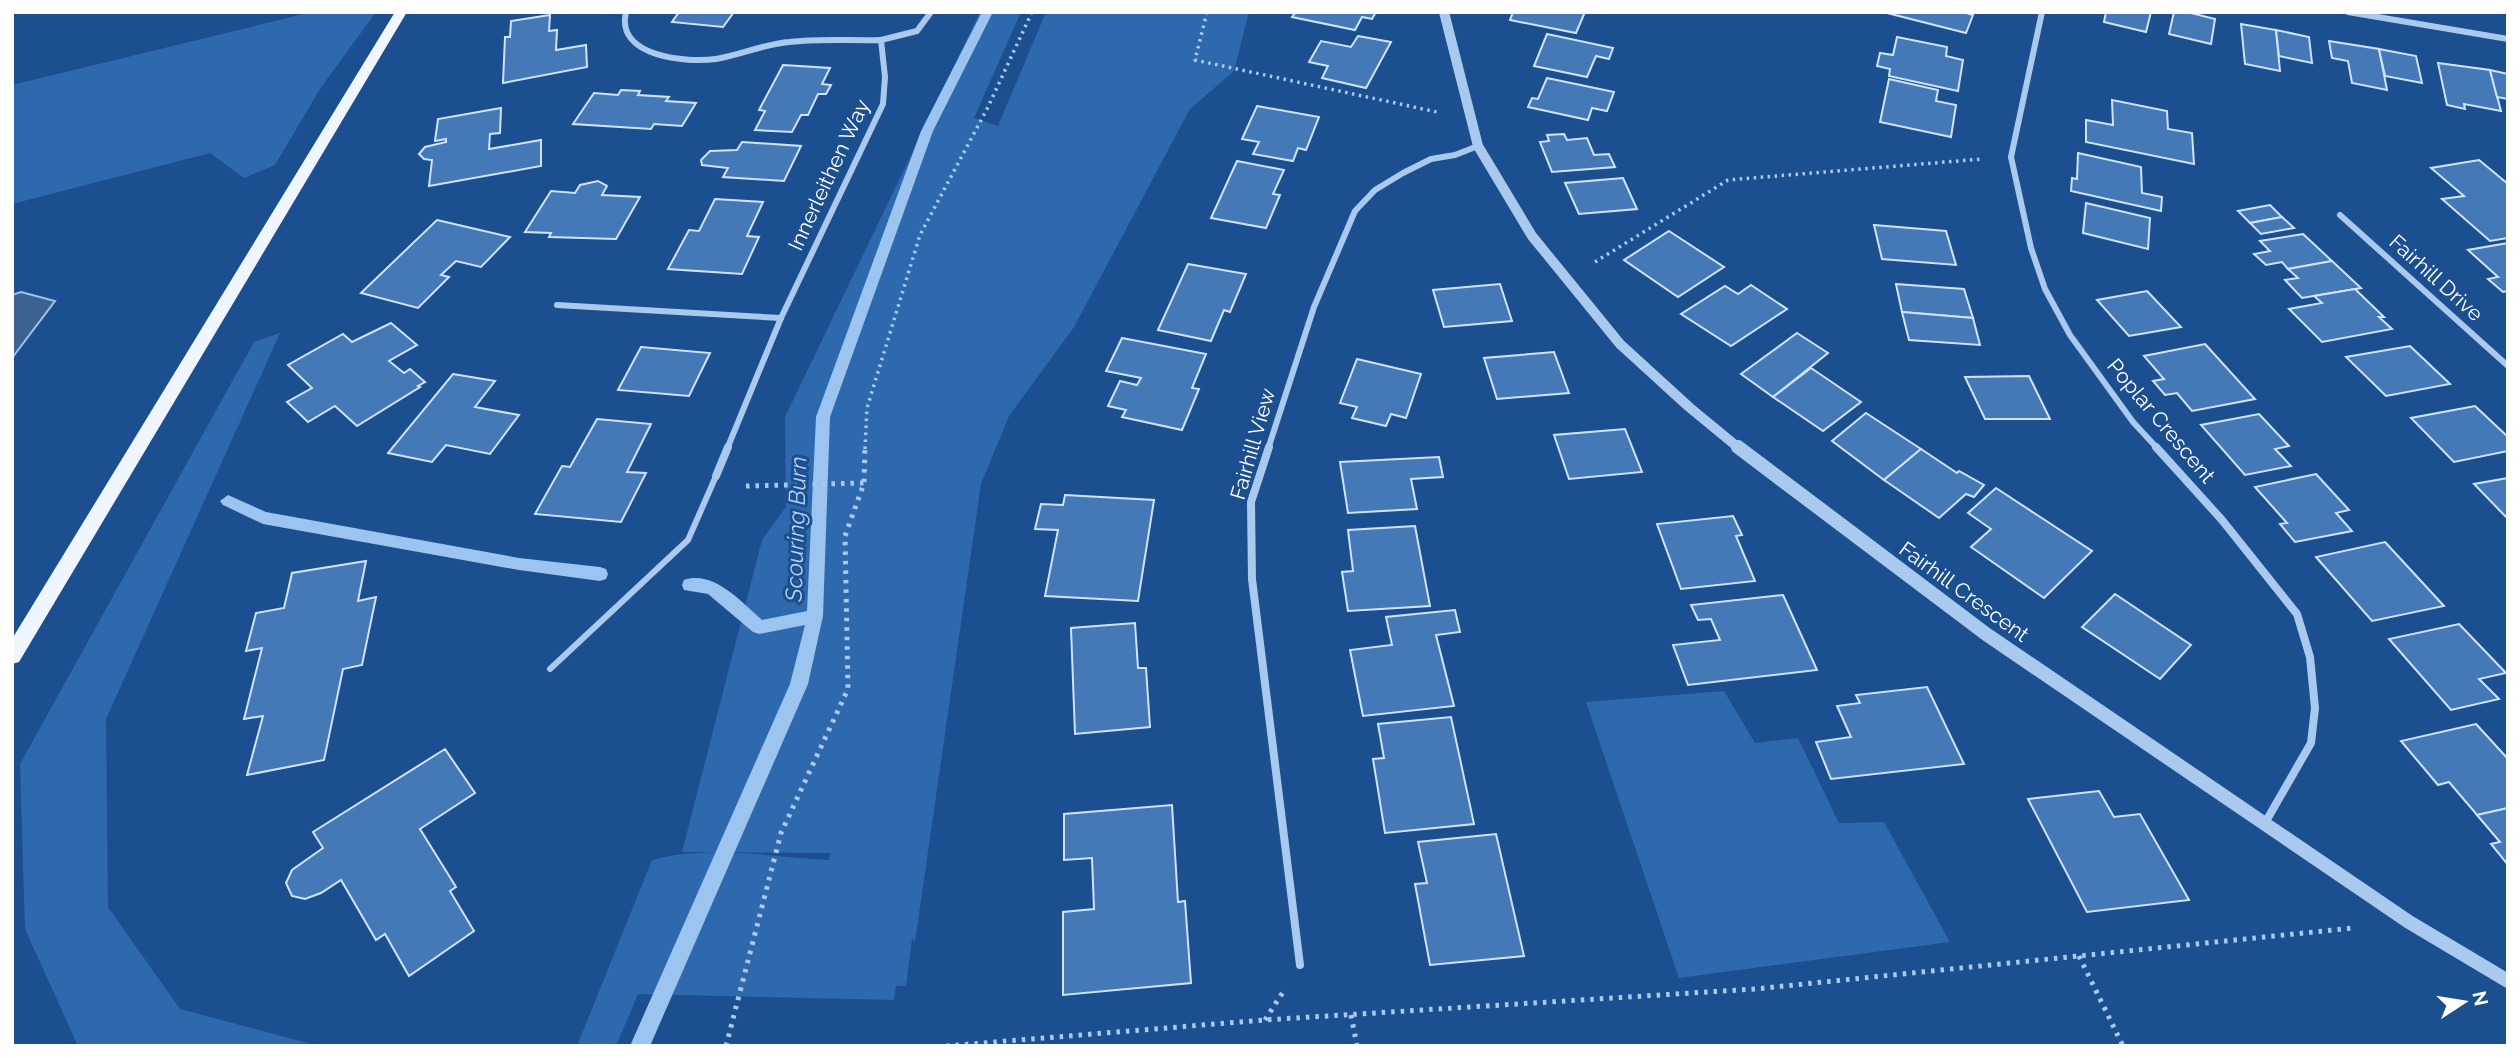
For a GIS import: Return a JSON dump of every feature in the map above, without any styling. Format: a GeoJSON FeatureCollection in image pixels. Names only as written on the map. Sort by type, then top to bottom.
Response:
{"type":"FeatureCollection","features":[{"type":"Feature","properties":{"kind":"main road"},"geometry":{"type":"LineString","coordinates":[[12,656],[401,12]]}},
{"type":"Feature","properties":{"kind":"street"},"geometry":{"type":"LineString","coordinates":[[626,12],[623,19],[628,37],[639,47],[681,58],[714,59],[753,48],[796,41],[881,40],[917,31],[931,12]]}},
{"type":"Feature","properties":{"kind":"street","name":"Fairhill Crescent"},"geometry":{"type":"LineString","coordinates":[[1444,12],[1478,146],[1532,236],[1620,344],[1689,407],[1744,452],[1986,634],[2409,922],[2508,981]]}},
{"type":"Feature","properties":{"kind":"street","name":"Poplar Crescent"},"geometry":{"type":"LineString","coordinates":[[2042,12],[2011,157],[2031,248],[2045,289],[2070,335],[2133,422],[2222,520],[2297,614],[2310,657],[2315,708],[2312,743],[2265,824]]}},
{"type":"Feature","properties":{"kind":"street"},"geometry":{"type":"LineString","coordinates":[[2348,12],[2508,39]]}},
{"type":"Feature","properties":{"kind":"street","name":"Innerleithen Way"},"geometry":{"type":"LineString","coordinates":[[716,477],[781,318],[883,104],[885,77],[881,40]]}},
{"type":"Feature","properties":{"kind":"street","name":"Fairhill View"},"geometry":{"type":"LineString","coordinates":[[1300,965],[1252,579],[1251,502],[1314,307],[1355,211],[1375,190],[1403,173],[1431,159],[1455,155],[1478,146]]}},
{"type":"Feature","properties":{"kind":"street","name":"Fairhill Drive"},"geometry":{"type":"LineString","coordinates":[[2340,215],[2508,366]]}},
{"type":"Feature","properties":{"kind":"street"},"geometry":{"type":"LineString","coordinates":[[557,305],[781,318]]}},
{"type":"Feature","properties":{"kind":"lane"},"geometry":{"type":"LineString","coordinates":[[550,669],[688,540],[716,477]]}},
{"type":"Feature","properties":{"kind":"path"},"geometry":{"type":"LineString","coordinates":[[726,1046],[781,833],[848,688],[845,536],[864,483],[867,408],[920,235],[988,107],[1032,12]]}},
{"type":"Feature","properties":{"kind":"path"},"geometry":{"type":"LineString","coordinates":[[1207,12],[1195,60],[1470,119]]}},
{"type":"Feature","properties":{"kind":"path"},"geometry":{"type":"LineString","coordinates":[[1567,280],[1728,180],[2011,157]]}},
{"type":"Feature","properties":{"kind":"path"},"geometry":{"type":"LineString","coordinates":[[716,477],[728,487],[864,483]]}},
{"type":"Feature","properties":{"kind":"path"},"geometry":{"type":"LineString","coordinates":[[946,1046],[1350,1015],[1755,989],[2409,922]]}},
{"type":"Feature","properties":{"kind":"path"},"geometry":{"type":"LineString","coordinates":[[2079,956],[2123,1046]]}},
{"type":"Feature","properties":{"kind":"path"},"geometry":{"type":"LineString","coordinates":[[1350,1015],[1357,1046]]}},
{"type":"Feature","properties":{"kind":"shaded area"},"geometry":{"type":"Polygon","coordinates":[[[312,12],[376,12],[320,89],[275,165],[244,178],[210,153],[12,204],[12,85],[312,12]]]}},
{"type":"Feature","properties":{"kind":"shaded area"},"geometry":{"type":"Polygon","coordinates":[[[980,12],[1021,12],[974,118],[998,126],[1046,12],[1249,12],[1234,71],[1190,109],[1074,327],[1009,416],[981,484],[915,942],[912,939],[906,986],[896,986],[894,1000],[638,994],[616,1046],[577,1046],[652,860],[695,853],[718,853],[829,860],[830,853],[682,852],[762,540],[786,507],[785,417],[980,12]]]}},
{"type":"Feature","properties":{"kind":"shaded area"},"geometry":{"type":"Polygon","coordinates":[[[21,292],[55,301],[12,358],[12,295],[21,292]]]}},
{"type":"Feature","properties":{"kind":"shaded area"},"geometry":{"type":"Polygon","coordinates":[[[280,333],[106,719],[108,907],[180,1009],[319,1046],[78,1046],[25,929],[20,764],[254,342],[280,333]]]}},
{"type":"Feature","properties":{"kind":"shaded area"},"geometry":{"type":"Polygon","coordinates":[[[1724,691],[1755,743],[1798,738],[1839,823],[1884,822],[1950,942],[1679,978],[1586,702],[1724,691]]]}},
{"type":"Feature","properties":{"kind":"building"},"geometry":{"type":"Polygon","coordinates":[[[679,12],[734,12],[723,27],[672,22],[679,12]]]}},
{"type":"Feature","properties":{"kind":"building"},"geometry":{"type":"Polygon","coordinates":[[[1296,12],[1376,12],[1372,19],[1362,17],[1355,30],[1292,17],[1296,12]]]}},
{"type":"Feature","properties":{"kind":"building"},"geometry":{"type":"Polygon","coordinates":[[[1513,12],[1585,12],[1576,33],[1510,20],[1513,12]]]}},
{"type":"Feature","properties":{"kind":"building"},"geometry":{"type":"Polygon","coordinates":[[[1963,12],[1973,15],[1966,33],[1887,13],[1963,12]]]}},
{"type":"Feature","properties":{"kind":"building"},"geometry":{"type":"Polygon","coordinates":[[[2106,12],[2151,12],[2146,32],[2104,22],[2106,12]]]}},
{"type":"Feature","properties":{"kind":"building"},"geometry":{"type":"Polygon","coordinates":[[[2174,12],[2187,12],[2215,19],[2211,44],[2169,34],[2174,12]]]}},
{"type":"Feature","properties":{"kind":"building"},"geometry":{"type":"Polygon","coordinates":[[[550,15],[549,31],[557,30],[556,50],[586,45],[587,67],[503,83],[505,37],[510,37],[511,21],[550,15]]]}},
{"type":"Feature","properties":{"kind":"building"},"geometry":{"type":"Polygon","coordinates":[[[2241,24],[2276,30],[2280,71],[2245,64],[2241,24]]]}},
{"type":"Feature","properties":{"kind":"building"},"geometry":{"type":"Polygon","coordinates":[[[2276,30],[2309,37],[2312,63],[2279,56],[2276,30]]]}},
{"type":"Feature","properties":{"kind":"building"},"geometry":{"type":"Polygon","coordinates":[[[1547,34],[1613,48],[1609,59],[1596,56],[1587,77],[1534,66],[1547,34]]]}},
{"type":"Feature","properties":{"kind":"building"},"geometry":{"type":"Polygon","coordinates":[[[1358,36],[1391,42],[1366,88],[1322,78],[1328,66],[1309,62],[1321,41],[1351,47],[1358,36]]]}},
{"type":"Feature","properties":{"kind":"building"},"geometry":{"type":"Polygon","coordinates":[[[1897,37],[1947,47],[1946,56],[1963,60],[1958,91],[1889,76],[1890,69],[1877,66],[1880,53],[1893,55],[1897,37]]]}},
{"type":"Feature","properties":{"kind":"building"},"geometry":{"type":"Polygon","coordinates":[[[2329,41],[2379,49],[2387,90],[2352,83],[2348,61],[2332,58],[2329,41]]]}},
{"type":"Feature","properties":{"kind":"building"},"geometry":{"type":"Polygon","coordinates":[[[2379,49],[2416,56],[2422,83],[2385,76],[2379,49]]]}},
{"type":"Feature","properties":{"kind":"building"},"geometry":{"type":"Polygon","coordinates":[[[2438,63],[2490,70],[2501,111],[2464,104],[2465,109],[2447,105],[2438,63]]]}},
{"type":"Feature","properties":{"kind":"building"},"geometry":{"type":"Polygon","coordinates":[[[783,65],[830,68],[822,84],[831,85],[826,94],[818,94],[808,115],[801,115],[792,132],[755,130],[765,111],[759,110],[783,65]]]}},
{"type":"Feature","properties":{"kind":"building"},"geometry":{"type":"Polygon","coordinates":[[[2490,70],[2508,74],[2508,99],[2497,97],[2490,70]]]}},
{"type":"Feature","properties":{"kind":"building"},"geometry":{"type":"Polygon","coordinates":[[[1547,78],[1614,92],[1607,111],[1592,108],[1588,120],[1528,107],[1532,98],[1538,99],[1547,78]]]}},
{"type":"Feature","properties":{"kind":"building"},"geometry":{"type":"Polygon","coordinates":[[[1889,79],[1938,90],[1936,101],[1956,105],[1951,137],[1880,122],[1889,79]]]}},
{"type":"Feature","properties":{"kind":"building"},"geometry":{"type":"Polygon","coordinates":[[[621,90],[640,91],[638,95],[669,97],[666,101],[696,103],[682,126],[654,124],[651,129],[573,124],[594,93],[618,95],[621,90]]]}},
{"type":"Feature","properties":{"kind":"building"},"geometry":{"type":"Polygon","coordinates":[[[2112,100],[2167,111],[2168,129],[2192,133],[2194,164],[2086,142],[2086,120],[2113,125],[2112,100]]]}},
{"type":"Feature","properties":{"kind":"building"},"geometry":{"type":"Polygon","coordinates":[[[1257,106],[1319,117],[1306,150],[1298,148],[1293,161],[1253,154],[1259,142],[1242,139],[1257,106]]]}},
{"type":"Feature","properties":{"kind":"building"},"geometry":{"type":"Polygon","coordinates":[[[501,108],[500,133],[490,134],[489,149],[541,140],[541,166],[429,186],[432,160],[424,159],[419,154],[425,147],[446,142],[446,139],[435,141],[438,119],[501,108]]]}},
{"type":"Feature","properties":{"kind":"building"},"geometry":{"type":"Polygon","coordinates":[[[1564,134],[1567,140],[1587,138],[1594,155],[1609,154],[1615,167],[1552,172],[1540,142],[1549,141],[1547,135],[1564,134]]]}},
{"type":"Feature","properties":{"kind":"building"},"geometry":{"type":"Polygon","coordinates":[[[742,142],[801,146],[784,181],[723,177],[728,168],[702,165],[701,160],[710,151],[737,150],[742,142]]]}},
{"type":"Feature","properties":{"kind":"building"},"geometry":{"type":"Polygon","coordinates":[[[2078,153],[2141,167],[2142,193],[2162,197],[2161,211],[2071,191],[2072,178],[2077,179],[2078,153]]]}},
{"type":"Feature","properties":{"kind":"building"},"geometry":{"type":"Polygon","coordinates":[[[2479,160],[2508,184],[2508,238],[2490,241],[2442,199],[2464,196],[2431,168],[2479,160]]]}},
{"type":"Feature","properties":{"kind":"building"},"geometry":{"type":"Polygon","coordinates":[[[1237,161],[1284,170],[1273,194],[1280,195],[1266,228],[1211,218],[1237,161]]]}},
{"type":"Feature","properties":{"kind":"building"},"geometry":{"type":"Polygon","coordinates":[[[1623,178],[1637,209],[1579,214],[1565,183],[1623,178]]]}},
{"type":"Feature","properties":{"kind":"building"},"geometry":{"type":"Polygon","coordinates":[[[598,181],[607,186],[602,195],[640,197],[616,239],[549,237],[551,233],[525,232],[551,191],[575,193],[580,185],[598,181]]]}},
{"type":"Feature","properties":{"kind":"building"},"geometry":{"type":"Polygon","coordinates":[[[715,199],[763,202],[747,236],[759,237],[742,274],[668,269],[689,230],[699,231],[715,199]]]}},
{"type":"Feature","properties":{"kind":"building"},"geometry":{"type":"Polygon","coordinates":[[[2086,203],[2150,218],[2148,249],[2083,233],[2086,203]]]}},
{"type":"Feature","properties":{"kind":"building"},"geometry":{"type":"Polygon","coordinates":[[[2270,205],[2282,217],[2250,223],[2238,211],[2270,205]]]}},
{"type":"Feature","properties":{"kind":"building"},"geometry":{"type":"Polygon","coordinates":[[[2282,217],[2294,228],[2261,234],[2250,223],[2282,217]]]}},
{"type":"Feature","properties":{"kind":"building"},"geometry":{"type":"Polygon","coordinates":[[[437,220],[510,237],[481,267],[456,261],[441,275],[449,277],[418,308],[361,293],[437,220]]]}},
{"type":"Feature","properties":{"kind":"building"},"geometry":{"type":"Polygon","coordinates":[[[1874,225],[1946,231],[1956,265],[1882,259],[1874,225]]]}},
{"type":"Feature","properties":{"kind":"building"},"geometry":{"type":"Polygon","coordinates":[[[1669,231],[1724,267],[1678,297],[1624,260],[1669,231]]]}},
{"type":"Feature","properties":{"kind":"building"},"geometry":{"type":"Polygon","coordinates":[[[2303,234],[2332,261],[2288,269],[2282,262],[2266,265],[2254,254],[2270,251],[2260,241],[2303,234]]]}},
{"type":"Feature","properties":{"kind":"building"},"geometry":{"type":"Polygon","coordinates":[[[2508,243],[2508,291],[2503,292],[2488,279],[2498,277],[2468,250],[2508,243]]]}},
{"type":"Feature","properties":{"kind":"building"},"geometry":{"type":"Polygon","coordinates":[[[2332,261],[2361,288],[2302,298],[2285,280],[2298,278],[2288,269],[2332,261]]]}},
{"type":"Feature","properties":{"kind":"building"},"geometry":{"type":"Polygon","coordinates":[[[1188,264],[1246,274],[1230,312],[1224,310],[1211,341],[1158,330],[1188,264]]]}},
{"type":"Feature","properties":{"kind":"building"},"geometry":{"type":"Polygon","coordinates":[[[1500,284],[1512,321],[1444,327],[1433,290],[1500,284]]]}},
{"type":"Feature","properties":{"kind":"building"},"geometry":{"type":"Polygon","coordinates":[[[1896,284],[1964,289],[1973,318],[1902,312],[1896,284]]]}},
{"type":"Feature","properties":{"kind":"building"},"geometry":{"type":"Polygon","coordinates":[[[1751,285],[1787,309],[1731,346],[1681,314],[1725,286],[1738,294],[1751,285]]]}},
{"type":"Feature","properties":{"kind":"building"},"geometry":{"type":"Polygon","coordinates":[[[2355,289],[2384,317],[2379,317],[2392,329],[2322,342],[2289,309],[2322,303],[2314,296],[2355,289]]]}},
{"type":"Feature","properties":{"kind":"building"},"geometry":{"type":"Polygon","coordinates":[[[2147,291],[2181,327],[2129,336],[2097,300],[2147,291]]]}},
{"type":"Feature","properties":{"kind":"building"},"geometry":{"type":"Polygon","coordinates":[[[1902,312],[1973,318],[1980,345],[1909,340],[1902,312]]]}},
{"type":"Feature","properties":{"kind":"building"},"geometry":{"type":"Polygon","coordinates":[[[391,323],[417,345],[389,361],[404,373],[410,369],[425,382],[418,386],[420,387],[357,426],[335,406],[308,422],[287,402],[312,388],[288,365],[343,334],[352,342],[391,323]]]}},
{"type":"Feature","properties":{"kind":"building"},"geometry":{"type":"Polygon","coordinates":[[[1797,333],[1828,353],[1773,397],[1741,374],[1797,333]]]}},
{"type":"Feature","properties":{"kind":"building"},"geometry":{"type":"Polygon","coordinates":[[[1122,338],[1206,354],[1192,388],[1199,389],[1182,430],[1122,417],[1126,410],[1108,406],[1120,381],[1137,385],[1141,378],[1106,371],[1122,338]]]}},
{"type":"Feature","properties":{"kind":"building"},"geometry":{"type":"Polygon","coordinates":[[[2205,344],[2255,399],[2192,411],[2177,393],[2165,395],[2153,381],[2164,379],[2144,356],[2205,344]]]}},
{"type":"Feature","properties":{"kind":"building"},"geometry":{"type":"Polygon","coordinates":[[[2410,346],[2450,384],[2386,396],[2346,357],[2410,346]]]}},
{"type":"Feature","properties":{"kind":"building"},"geometry":{"type":"Polygon","coordinates":[[[641,347],[710,353],[689,396],[618,390],[641,347]]]}},
{"type":"Feature","properties":{"kind":"building"},"geometry":{"type":"Polygon","coordinates":[[[1554,352],[1569,393],[1497,399],[1484,358],[1554,352]]]}},
{"type":"Feature","properties":{"kind":"building"},"geometry":{"type":"Polygon","coordinates":[[[1357,359],[1421,374],[1406,418],[1391,414],[1386,426],[1352,418],[1357,407],[1340,403],[1357,359]]]}},
{"type":"Feature","properties":{"kind":"building"},"geometry":{"type":"Polygon","coordinates":[[[1811,368],[1861,402],[1823,431],[1773,397],[1811,368]]]}},
{"type":"Feature","properties":{"kind":"building"},"geometry":{"type":"Polygon","coordinates":[[[453,374],[495,381],[475,407],[519,415],[490,454],[446,445],[432,462],[388,453],[453,374]]]}},
{"type":"Feature","properties":{"kind":"building"},"geometry":{"type":"Polygon","coordinates":[[[2029,376],[2050,419],[1985,419],[1965,377],[2029,376]]]}},
{"type":"Feature","properties":{"kind":"building"},"geometry":{"type":"Polygon","coordinates":[[[2475,406],[2508,437],[2508,451],[2454,462],[2411,418],[2475,406]]]}},
{"type":"Feature","properties":{"kind":"building"},"geometry":{"type":"Polygon","coordinates":[[[1866,413],[1921,449],[1884,480],[1832,441],[1866,413]]]}},
{"type":"Feature","properties":{"kind":"building"},"geometry":{"type":"Polygon","coordinates":[[[2259,414],[2289,446],[2275,449],[2291,466],[2245,475],[2201,425],[2259,414]]]}},
{"type":"Feature","properties":{"kind":"building"},"geometry":{"type":"Polygon","coordinates":[[[597,419],[651,424],[627,472],[646,473],[621,522],[535,514],[562,466],[570,467],[597,419]]]}},
{"type":"Feature","properties":{"kind":"building"},"geometry":{"type":"Polygon","coordinates":[[[1625,429],[1642,472],[1569,479],[1554,435],[1625,429]]]}},
{"type":"Feature","properties":{"kind":"building"},"geometry":{"type":"Polygon","coordinates":[[[1921,449],[1957,473],[1959,471],[1984,485],[1974,497],[1966,494],[1939,518],[1884,480],[1921,449]]]}},
{"type":"Feature","properties":{"kind":"building"},"geometry":{"type":"Polygon","coordinates":[[[1439,457],[1443,477],[1411,479],[1417,509],[1348,513],[1340,462],[1439,457]]]}},
{"type":"Feature","properties":{"kind":"building"},"geometry":{"type":"Polygon","coordinates":[[[2316,474],[2349,510],[2336,513],[2352,531],[2295,542],[2280,524],[2287,523],[2255,487],[2316,474]]]}},
{"type":"Feature","properties":{"kind":"building"},"geometry":{"type":"Polygon","coordinates":[[[2508,478],[2508,519],[2474,484],[2508,478]]]}},
{"type":"Feature","properties":{"kind":"building"},"geometry":{"type":"Polygon","coordinates":[[[1996,488],[2092,551],[2044,598],[1971,547],[1991,529],[1968,513],[1996,488]]]}},
{"type":"Feature","properties":{"kind":"building"},"geometry":{"type":"Polygon","coordinates":[[[1065,495],[1154,500],[1138,601],[1045,596],[1058,530],[1035,529],[1041,504],[1063,505],[1065,495]]]}},
{"type":"Feature","properties":{"kind":"building"},"geometry":{"type":"Polygon","coordinates":[[[1733,516],[1742,535],[1736,536],[1755,581],[1681,589],[1657,524],[1733,516]]]}},
{"type":"Feature","properties":{"kind":"building"},"geometry":{"type":"Polygon","coordinates":[[[1415,526],[1430,606],[1348,611],[1342,572],[1353,571],[1348,530],[1415,526]]]}},
{"type":"Feature","properties":{"kind":"building"},"geometry":{"type":"Polygon","coordinates":[[[2385,542],[2444,606],[2372,621],[2316,557],[2385,542]]]}},
{"type":"Feature","properties":{"kind":"building"},"geometry":{"type":"Polygon","coordinates":[[[366,561],[358,601],[376,597],[362,665],[343,669],[324,760],[247,775],[263,716],[244,719],[262,648],[246,651],[256,613],[284,608],[292,573],[366,561]]]}},
{"type":"Feature","properties":{"kind":"building"},"geometry":{"type":"Polygon","coordinates":[[[2115,594],[2191,645],[2160,679],[2082,627],[2115,594]]]}},
{"type":"Feature","properties":{"kind":"building"},"geometry":{"type":"Polygon","coordinates":[[[1783,595],[1817,670],[1688,685],[1673,645],[1720,640],[1711,619],[1698,620],[1691,605],[1783,595]]]}},
{"type":"Feature","properties":{"kind":"building"},"geometry":{"type":"Polygon","coordinates":[[[1455,610],[1460,632],[1436,635],[1454,706],[1363,716],[1350,650],[1392,645],[1386,617],[1455,610]]]}},
{"type":"Feature","properties":{"kind":"building"},"geometry":{"type":"Polygon","coordinates":[[[1135,623],[1138,668],[1146,668],[1150,727],[1075,734],[1071,628],[1135,623]]]}},
{"type":"Feature","properties":{"kind":"building"},"geometry":{"type":"Polygon","coordinates":[[[2459,624],[2506,673],[2479,679],[2499,699],[2451,710],[2389,639],[2459,624]]]}},
{"type":"Feature","properties":{"kind":"building"},"geometry":{"type":"Polygon","coordinates":[[[1927,687],[1964,764],[1831,779],[1816,742],[1851,737],[1837,706],[1860,703],[1856,695],[1927,687]]]}},
{"type":"Feature","properties":{"kind":"building"},"geometry":{"type":"Polygon","coordinates":[[[1451,717],[1474,824],[1385,833],[1373,759],[1384,758],[1378,724],[1451,717]]]}},
{"type":"Feature","properties":{"kind":"building"},"geometry":{"type":"Polygon","coordinates":[[[2476,724],[2508,759],[2508,808],[2477,815],[2449,782],[2438,785],[2401,741],[2476,724]]]}},
{"type":"Feature","properties":{"kind":"building"},"geometry":{"type":"Polygon","coordinates":[[[445,749],[475,793],[420,829],[456,887],[450,891],[474,931],[409,976],[385,934],[376,940],[341,880],[321,893],[305,899],[292,896],[286,883],[292,870],[323,848],[313,832],[445,749]]]}},
{"type":"Feature","properties":{"kind":"building"},"geometry":{"type":"Polygon","coordinates":[[[2099,791],[2114,817],[2140,814],[2189,900],[2087,912],[2028,799],[2099,791]]]}},
{"type":"Feature","properties":{"kind":"building"},"geometry":{"type":"Polygon","coordinates":[[[1172,805],[1178,902],[1185,901],[1191,983],[1063,995],[1063,912],[1094,909],[1092,858],[1064,860],[1064,814],[1172,805]]]}},
{"type":"Feature","properties":{"kind":"building"},"geometry":{"type":"Polygon","coordinates":[[[2508,808],[2508,865],[2491,844],[2500,842],[2477,815],[2508,808]]]}},
{"type":"Feature","properties":{"kind":"building"},"geometry":{"type":"Polygon","coordinates":[[[1496,834],[1524,956],[1430,965],[1415,884],[1427,883],[1418,842],[1496,834]]]}},
{"type":"Feature","properties":{"kind":"waterway","name":"Scouring Burn"},"geometry":{"type":"LineString","coordinates":[[815,616],[823,417],[927,131],[988,12]]}},
{"type":"Feature","properties":{"kind":"waterway"},"geometry":{"type":"LineString","coordinates":[[228,501],[263,518],[519,564],[600,574]]}},
{"type":"Feature","properties":{"kind":"waterway"},"geometry":{"type":"LineString","coordinates":[[690,585],[712,588],[759,627],[815,616]]}},
{"type":"Feature","properties":{"kind":"waterway","name":"Scouring Burn"},"geometry":{"type":"LineString","coordinates":[[640,1046],[799,684],[815,616]]}}]}
